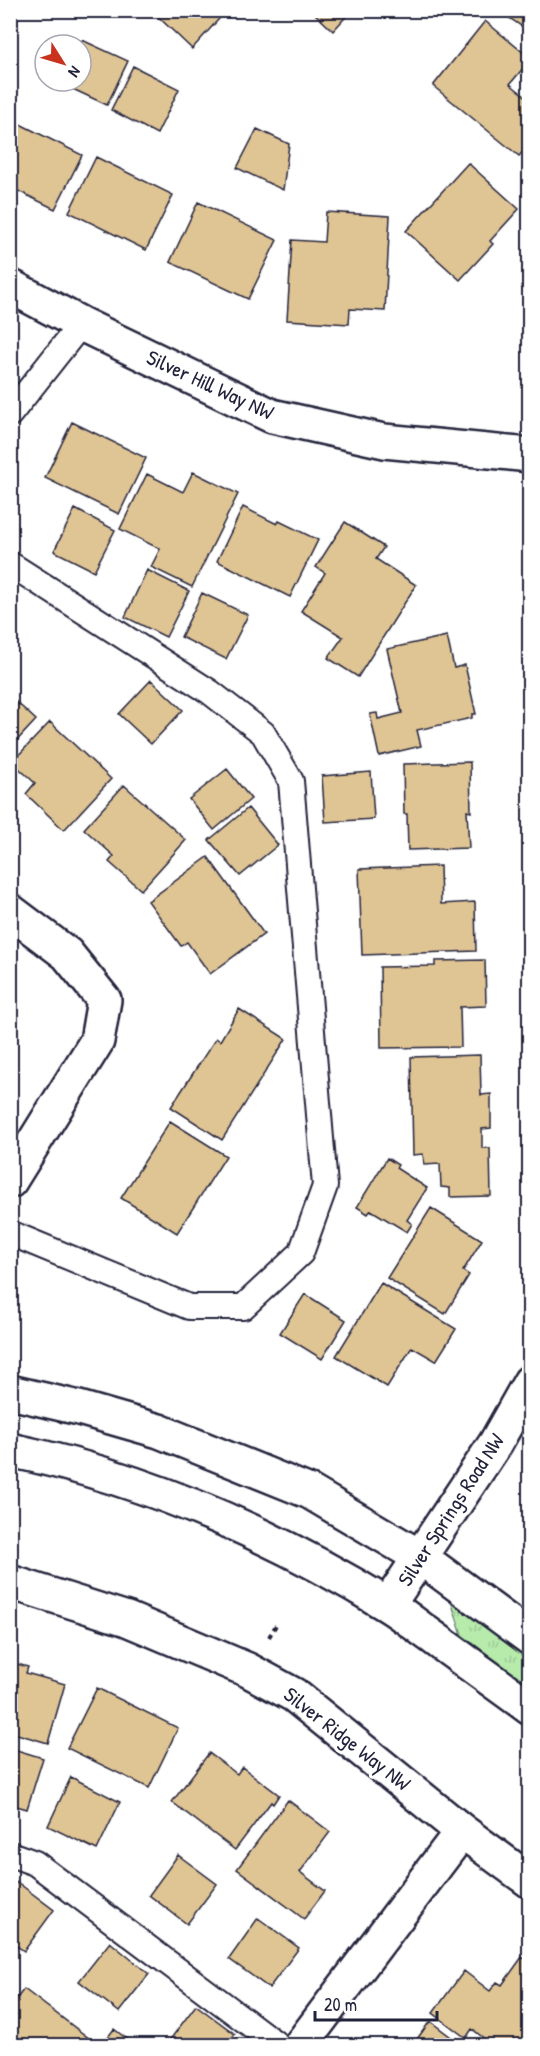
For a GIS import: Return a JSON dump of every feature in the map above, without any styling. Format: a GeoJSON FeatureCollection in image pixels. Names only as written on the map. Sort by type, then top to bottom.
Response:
{"type":"FeatureCollection","features":[{"type":"Feature","properties":{"kind":"street","name":"Silver Hill Way NW"},"geometry":{"type":"LineString","coordinates":[[10,286],[81,324],[272,416],[384,441],[530,455]]}},
{"type":"Feature","properties":{"kind":"street"},"geometry":{"type":"LineString","coordinates":[[10,911],[67,954],[104,1000],[97,1041],[10,1181]]}},
{"type":"Feature","properties":{"kind":"street","name":"Silver Springs Road NW"},"geometry":{"type":"LineString","coordinates":[[388,1605],[495,1444],[530,1382]]}},
{"type":"Feature","properties":{"kind":"street"},"geometry":{"type":"LineString","coordinates":[[10,1392],[80,1408],[159,1431],[310,1492],[420,1557],[530,1638]]}},
{"type":"Feature","properties":{"kind":"street"},"geometry":{"type":"LineString","coordinates":[[10,1450],[60,1460],[130,1482],[218,1516],[269,1539],[388,1605],[530,1708]]}},
{"type":"Feature","properties":{"kind":"street","name":"Silver Ridge Way NW"},"geometry":{"type":"LineString","coordinates":[[10,1582],[127,1619],[248,1670],[294,1695],[462,1831],[530,1881]]}},
{"type":"Feature","properties":{"kind":"street"},"geometry":{"type":"LineString","coordinates":[[300,2046],[462,1831]]}},
{"type":"Feature","properties":{"kind":"lane"},"geometry":{"type":"LineString","coordinates":[[10,414],[81,324]]}},
{"type":"Feature","properties":{"kind":"lane"},"geometry":{"type":"LineString","coordinates":[[10,564],[210,692],[263,733],[291,781],[325,1186],[301,1253],[243,1307],[189,1307],[10,1233]]}},
{"type":"Feature","properties":{"kind":"lane"},"geometry":{"type":"LineString","coordinates":[[10,1854],[35,1863],[279,2046]]}},
{"type":"Feature","properties":{"kind":"green space"},"geometry":{"type":"Polygon","coordinates":[[[453,1599],[529,1656],[529,1686],[462,1635],[451,1601],[453,1599]]]}},
{"type":"Feature","properties":{"kind":"building"},"geometry":{"type":"Polygon","coordinates":[[[151,10],[227,10],[192,49],[151,10]]]}},
{"type":"Feature","properties":{"kind":"building"},"geometry":{"type":"Polygon","coordinates":[[[311,10],[352,10],[333,31],[311,10]]]}},
{"type":"Feature","properties":{"kind":"building"},"geometry":{"type":"Polygon","coordinates":[[[498,10],[530,10],[530,32],[498,10]]]}},
{"type":"Feature","properties":{"kind":"building"},"geometry":{"type":"Polygon","coordinates":[[[485,21],[530,58],[510,84],[530,100],[530,144],[519,156],[433,86],[485,21]]]}},
{"type":"Feature","properties":{"kind":"building"},"geometry":{"type":"Polygon","coordinates":[[[93,45],[128,61],[107,105],[81,93],[93,93],[93,45]]]}},
{"type":"Feature","properties":{"kind":"building"},"geometry":{"type":"Polygon","coordinates":[[[133,66],[179,89],[157,134],[111,110],[133,66]]]}},
{"type":"Feature","properties":{"kind":"building"},"geometry":{"type":"Polygon","coordinates":[[[10,119],[82,155],[55,209],[10,187],[10,119]]]}},
{"type":"Feature","properties":{"kind":"building"},"geometry":{"type":"Polygon","coordinates":[[[257,129],[289,144],[283,190],[237,168],[257,129]]]}},
{"type":"Feature","properties":{"kind":"building"},"geometry":{"type":"Polygon","coordinates":[[[96,157],[173,195],[146,250],[69,212],[96,157]]]}},
{"type":"Feature","properties":{"kind":"building"},"geometry":{"type":"Polygon","coordinates":[[[468,163],[519,209],[490,241],[493,244],[460,280],[406,231],[468,163]]]}},
{"type":"Feature","properties":{"kind":"building"},"geometry":{"type":"Polygon","coordinates":[[[198,202],[277,240],[248,299],[170,262],[198,202]]]}},
{"type":"Feature","properties":{"kind":"building"},"geometry":{"type":"Polygon","coordinates":[[[326,212],[390,216],[385,311],[350,309],[349,324],[287,320],[292,240],[324,242],[326,212]]]}},
{"type":"Feature","properties":{"kind":"building"},"geometry":{"type":"Polygon","coordinates":[[[72,422],[146,458],[119,514],[45,478],[72,422]]]}},
{"type":"Feature","properties":{"kind":"building"},"geometry":{"type":"Polygon","coordinates":[[[193,472],[238,494],[192,587],[151,567],[160,549],[120,529],[147,474],[183,492],[193,472]]]}},
{"type":"Feature","properties":{"kind":"building"},"geometry":{"type":"Polygon","coordinates":[[[243,507],[277,524],[279,521],[318,540],[290,597],[217,561],[243,507]]]}},
{"type":"Feature","properties":{"kind":"building"},"geometry":{"type":"Polygon","coordinates":[[[75,509],[115,530],[94,571],[54,551],[75,509]]]}},
{"type":"Feature","properties":{"kind":"building"},"geometry":{"type":"Polygon","coordinates":[[[345,522],[384,547],[376,559],[416,585],[358,677],[328,658],[343,637],[301,611],[325,573],[316,567],[345,522]]]}},
{"type":"Feature","properties":{"kind":"building"},"geometry":{"type":"Polygon","coordinates":[[[147,570],[189,591],[166,637],[125,617],[147,570]]]}},
{"type":"Feature","properties":{"kind":"building"},"geometry":{"type":"Polygon","coordinates":[[[202,593],[248,615],[226,659],[181,637],[202,593]]]}},
{"type":"Feature","properties":{"kind":"building"},"geometry":{"type":"Polygon","coordinates":[[[447,636],[454,668],[465,665],[476,714],[472,714],[472,718],[417,730],[421,746],[379,756],[370,714],[377,713],[378,719],[402,713],[387,649],[447,636]]]}},
{"type":"Feature","properties":{"kind":"building"},"geometry":{"type":"Polygon","coordinates":[[[151,680],[183,710],[151,744],[119,714],[151,680]]]}},
{"type":"Feature","properties":{"kind":"building"},"geometry":{"type":"Polygon","coordinates":[[[10,696],[36,720],[10,748],[10,696]]]}},
{"type":"Feature","properties":{"kind":"building"},"geometry":{"type":"Polygon","coordinates":[[[50,722],[111,779],[64,830],[26,794],[35,783],[12,762],[50,722]]]}},
{"type":"Feature","properties":{"kind":"building"},"geometry":{"type":"Polygon","coordinates":[[[470,762],[471,812],[467,811],[469,848],[408,850],[407,814],[404,814],[403,764],[470,762]]]}},
{"type":"Feature","properties":{"kind":"building"},"geometry":{"type":"Polygon","coordinates":[[[227,769],[251,799],[214,830],[189,799],[227,769]]]}},
{"type":"Feature","properties":{"kind":"building"},"geometry":{"type":"Polygon","coordinates":[[[371,772],[374,819],[325,822],[322,776],[371,772]]]}},
{"type":"Feature","properties":{"kind":"building"},"geometry":{"type":"Polygon","coordinates":[[[124,785],[186,840],[141,890],[109,862],[114,856],[84,829],[124,785]]]}},
{"type":"Feature","properties":{"kind":"building"},"geometry":{"type":"Polygon","coordinates":[[[248,808],[278,845],[240,876],[209,840],[248,808]]]}},
{"type":"Feature","properties":{"kind":"building"},"geometry":{"type":"Polygon","coordinates":[[[208,857],[264,934],[210,974],[187,942],[181,946],[148,901],[208,857]]]}},
{"type":"Feature","properties":{"kind":"building"},"geometry":{"type":"Polygon","coordinates":[[[440,866],[441,904],[475,902],[476,951],[362,955],[359,869],[440,866]]]}},
{"type":"Feature","properties":{"kind":"building"},"geometry":{"type":"Polygon","coordinates":[[[485,960],[486,1006],[460,1007],[461,1047],[381,1048],[380,967],[435,966],[435,961],[485,960]]]}},
{"type":"Feature","properties":{"kind":"building"},"geometry":{"type":"Polygon","coordinates":[[[239,1009],[286,1039],[222,1140],[171,1107],[216,1038],[220,1041],[239,1009]]]}},
{"type":"Feature","properties":{"kind":"building"},"geometry":{"type":"Polygon","coordinates":[[[480,1055],[481,1095],[491,1094],[491,1128],[482,1129],[482,1148],[490,1148],[491,1196],[450,1197],[450,1188],[441,1187],[440,1164],[424,1165],[423,1154],[413,1155],[411,1057],[480,1055]]]}},
{"type":"Feature","properties":{"kind":"building"},"geometry":{"type":"Polygon","coordinates":[[[170,1121],[226,1156],[177,1233],[121,1198],[170,1121]]]}},
{"type":"Feature","properties":{"kind":"building"},"geometry":{"type":"Polygon","coordinates":[[[387,1158],[398,1165],[396,1168],[427,1188],[407,1220],[412,1224],[407,1232],[371,1210],[368,1214],[357,1207],[387,1158]]]}},
{"type":"Feature","properties":{"kind":"building"},"geometry":{"type":"Polygon","coordinates":[[[431,1208],[482,1240],[463,1271],[469,1275],[445,1314],[387,1278],[431,1208]]]}},
{"type":"Feature","properties":{"kind":"building"},"geometry":{"type":"Polygon","coordinates":[[[381,1283],[456,1329],[436,1361],[412,1347],[387,1387],[336,1356],[381,1283]]]}},
{"type":"Feature","properties":{"kind":"building"},"geometry":{"type":"Polygon","coordinates":[[[305,1294],[346,1320],[322,1359],[280,1333],[305,1294]]]}},
{"type":"Feature","properties":{"kind":"building"},"geometry":{"type":"Polygon","coordinates":[[[10,1662],[28,1667],[26,1673],[65,1684],[48,1743],[10,1732],[10,1662]]]}},
{"type":"Feature","properties":{"kind":"building"},"geometry":{"type":"Polygon","coordinates":[[[97,1688],[178,1728],[149,1788],[67,1748],[97,1688]]]}},
{"type":"Feature","properties":{"kind":"building"},"geometry":{"type":"Polygon","coordinates":[[[10,1748],[43,1758],[27,1809],[10,1804],[10,1748]]]}},
{"type":"Feature","properties":{"kind":"building"},"geometry":{"type":"Polygon","coordinates":[[[209,1753],[237,1774],[242,1767],[279,1795],[273,1804],[271,1802],[235,1850],[172,1802],[209,1753]]]}},
{"type":"Feature","properties":{"kind":"building"},"geometry":{"type":"Polygon","coordinates":[[[71,1777],[120,1802],[97,1850],[48,1826],[71,1777]]]}},
{"type":"Feature","properties":{"kind":"building"},"geometry":{"type":"Polygon","coordinates":[[[288,1800],[330,1832],[300,1872],[325,1891],[304,1919],[237,1869],[288,1800]]]}},
{"type":"Feature","properties":{"kind":"building"},"geometry":{"type":"Polygon","coordinates":[[[178,1855],[217,1884],[187,1924],[149,1895],[178,1855]]]}},
{"type":"Feature","properties":{"kind":"building"},"geometry":{"type":"Polygon","coordinates":[[[17,1882],[54,1910],[24,1951],[10,1941],[10,1891],[17,1882]]]}},
{"type":"Feature","properties":{"kind":"building"},"geometry":{"type":"Polygon","coordinates":[[[258,1918],[299,1948],[269,1988],[229,1959],[258,1918]]]}},
{"type":"Feature","properties":{"kind":"building"},"geometry":{"type":"Polygon","coordinates":[[[110,1942],[149,1974],[119,2012],[79,1981],[110,1942]]]}},
{"type":"Feature","properties":{"kind":"building"},"geometry":{"type":"Polygon","coordinates":[[[522,1957],[530,1963],[530,2042],[527,2046],[494,2046],[472,2029],[466,2038],[433,2013],[464,1971],[490,1991],[497,1982],[502,1985],[522,1957]]]}},
{"type":"Feature","properties":{"kind":"building"},"geometry":{"type":"Polygon","coordinates":[[[24,1989],[94,2042],[92,2046],[10,2046],[10,2007],[24,1989]]]}},
{"type":"Feature","properties":{"kind":"building"},"geometry":{"type":"Polygon","coordinates":[[[196,2005],[235,2034],[226,2046],[166,2045],[196,2005]]]}},
{"type":"Feature","properties":{"kind":"building"},"geometry":{"type":"Polygon","coordinates":[[[430,2021],[459,2043],[459,2046],[412,2046],[430,2021]]]}},
{"type":"Feature","properties":{"kind":"building"},"geometry":{"type":"Polygon","coordinates":[[[114,2029],[136,2046],[101,2046],[114,2029]]]}}]}
